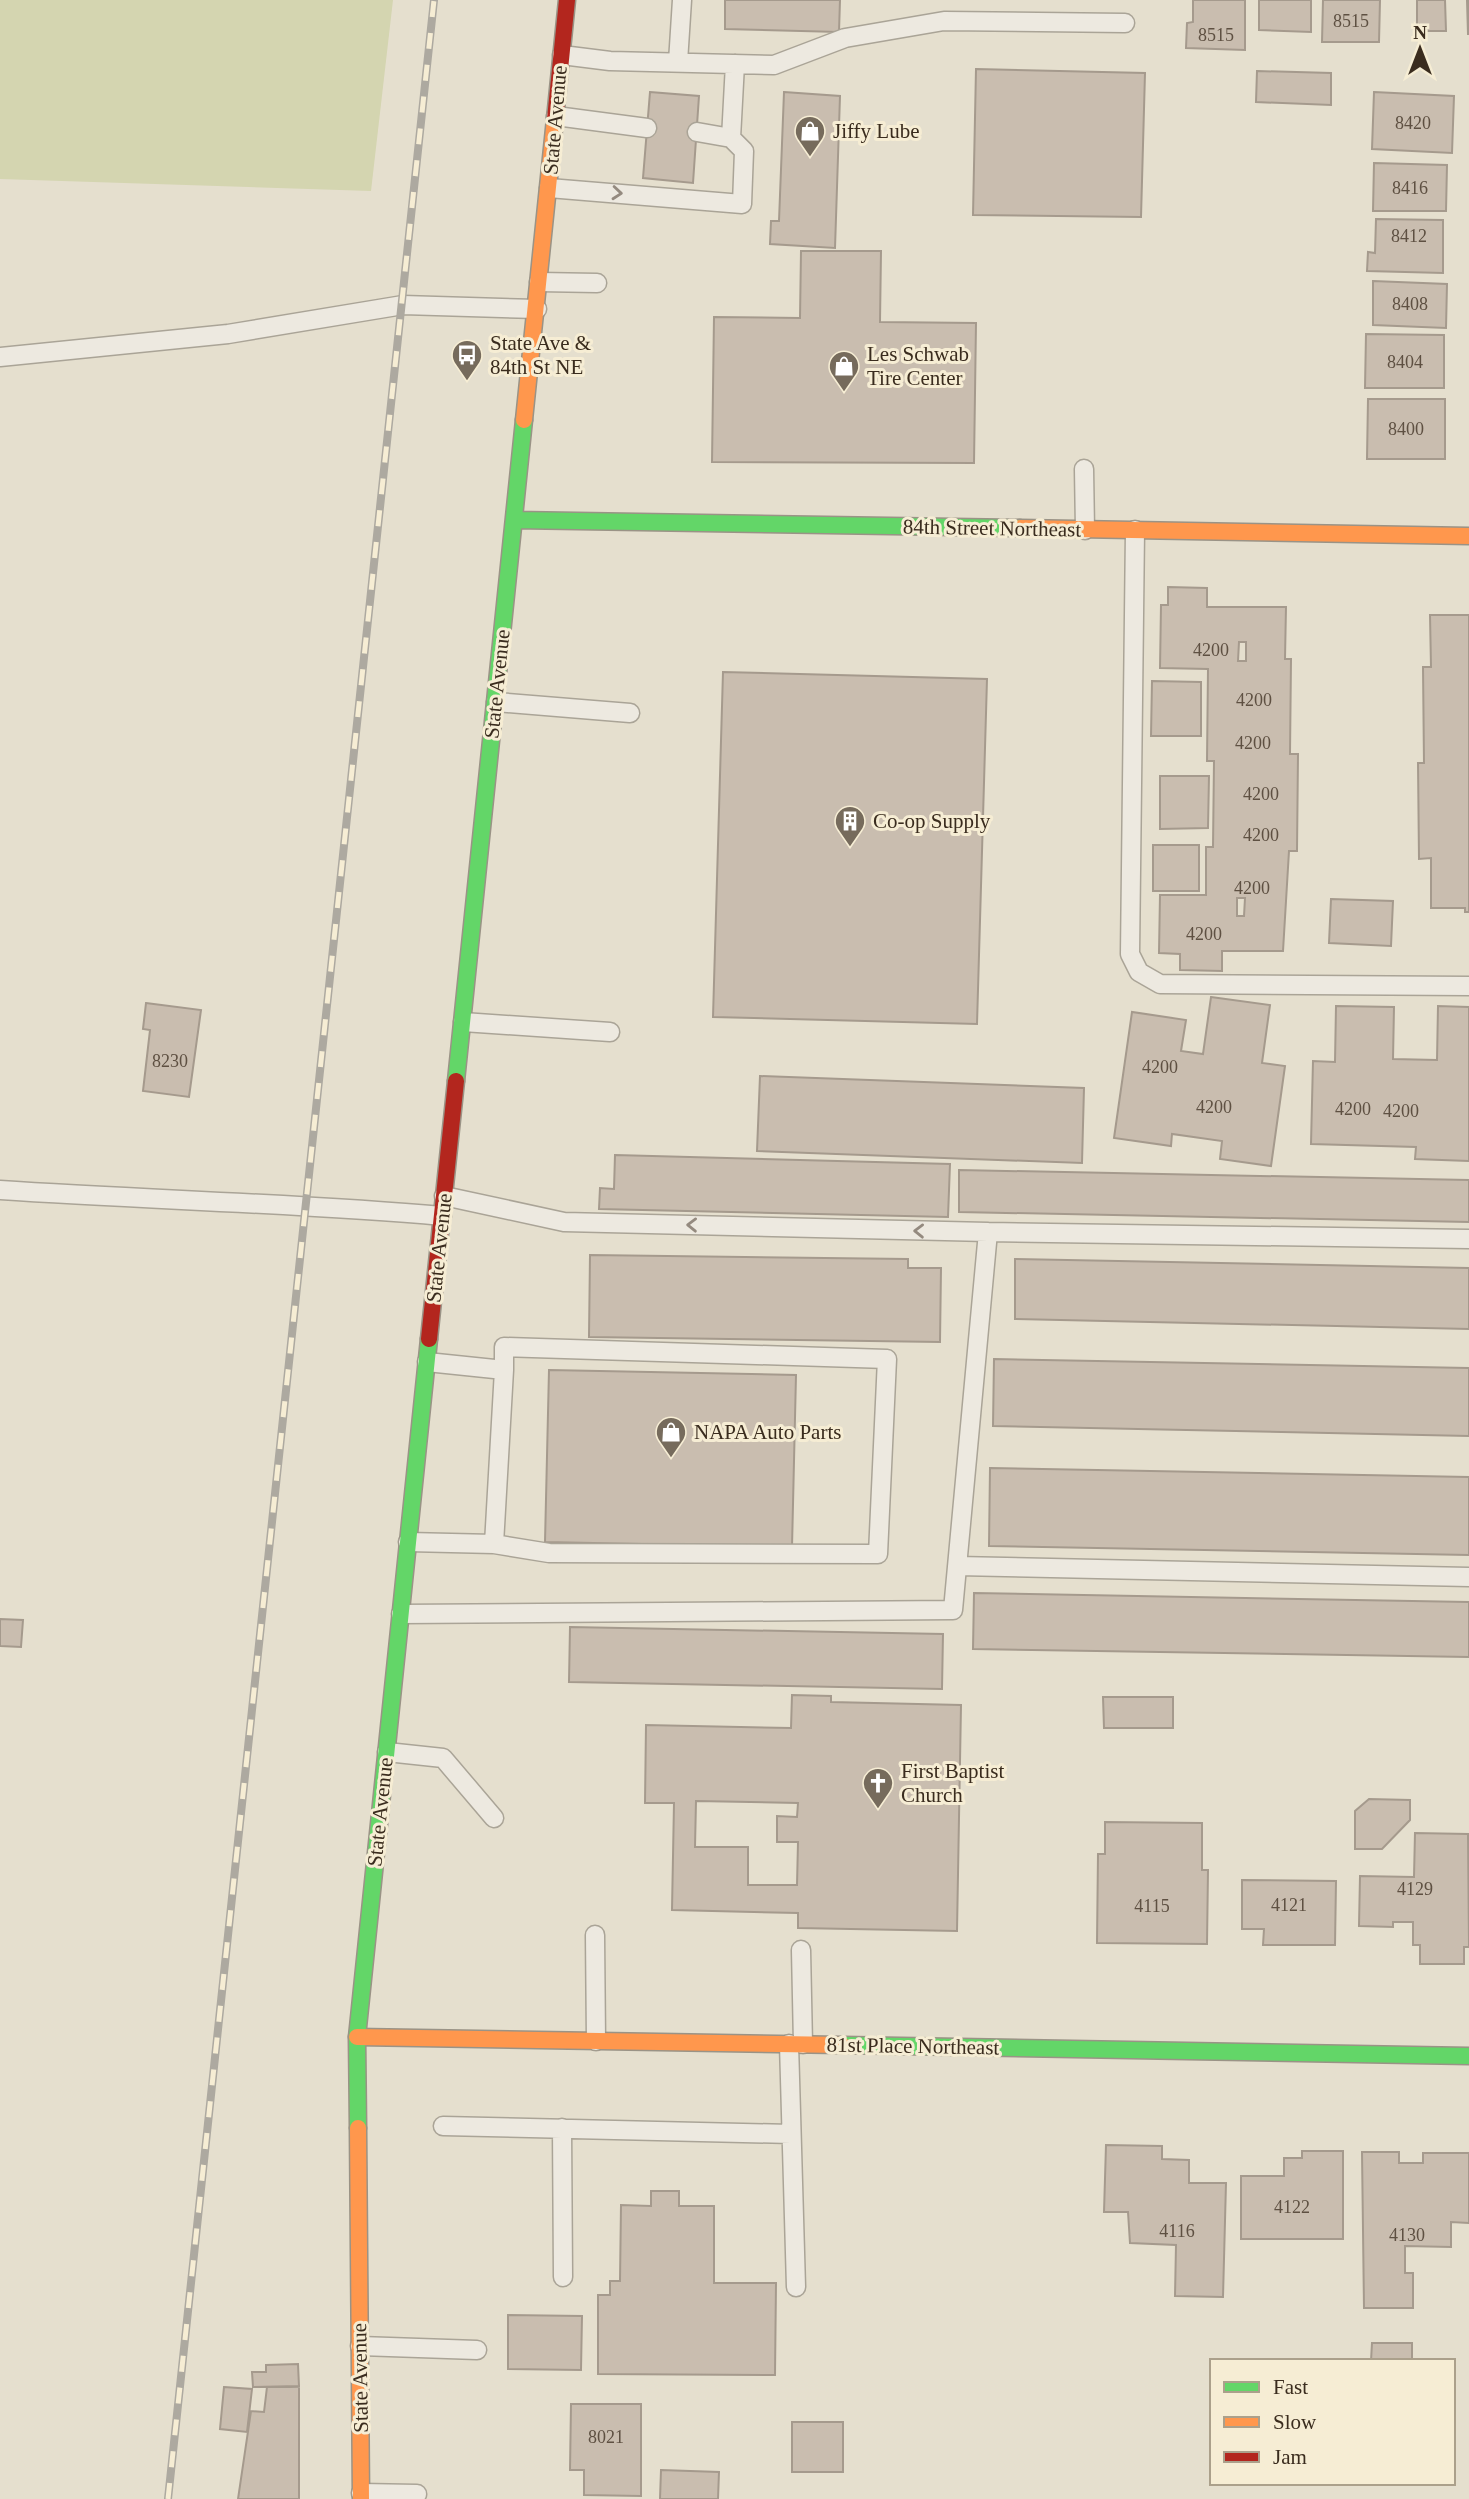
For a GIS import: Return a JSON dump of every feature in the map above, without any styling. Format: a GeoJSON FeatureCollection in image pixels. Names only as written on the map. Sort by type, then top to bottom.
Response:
{"type":"FeatureCollection","features":[{"type":"Feature","properties":{"kind":"main road","name":"State Avenue"},"geometry":{"type":"LineString","coordinates":[[361,2496],[357,2037],[568,0]]}},
{"type":"Feature","properties":{"kind":"main road","name":"84th Street Northeast"},"geometry":{"type":"LineString","coordinates":[[514,520],[1469,536]]}},
{"type":"Feature","properties":{"kind":"main road","name":"81st Place Northeast"},"geometry":{"type":"LineString","coordinates":[[357,2037],[1469,2056]]}},
{"type":"Feature","properties":{"kind":"lane"},"geometry":{"type":"LineString","coordinates":[[678,62],[682,0]]}},
{"type":"Feature","properties":{"kind":"lane"},"geometry":{"type":"LineString","coordinates":[[562,55],[610,61],[774,65],[845,38],[944,21],[1125,23]]}},
{"type":"Feature","properties":{"kind":"lane"},"geometry":{"type":"LineString","coordinates":[[732,138],[734,64]]}},
{"type":"Feature","properties":{"kind":"lane"},"geometry":{"type":"LineString","coordinates":[[556,116],[647,128]]}},
{"type":"Feature","properties":{"kind":"lane"},"geometry":{"type":"LineString","coordinates":[[549,188],[742,204],[744,151],[732,138],[697,132]]}},
{"type":"Feature","properties":{"kind":"lane"},"geometry":{"type":"LineString","coordinates":[[539,282],[597,283]]}},
{"type":"Feature","properties":{"kind":"lane"},"geometry":{"type":"LineString","coordinates":[[0,357],[228,334],[402,305],[537,309]]}},
{"type":"Feature","properties":{"kind":"lane"},"geometry":{"type":"LineString","coordinates":[[1084,468],[1085,530]]}},
{"type":"Feature","properties":{"kind":"lane"},"geometry":{"type":"LineString","coordinates":[[1135,530],[1130,954],[1139,972],[1160,984],[1469,986]]}},
{"type":"Feature","properties":{"kind":"lane"},"geometry":{"type":"LineString","coordinates":[[496,702],[630,713]]}},
{"type":"Feature","properties":{"kind":"lane"},"geometry":{"type":"LineString","coordinates":[[463,1022],[610,1032]]}},
{"type":"Feature","properties":{"kind":"lane"},"geometry":{"type":"LineString","coordinates":[[0,1190],[177,1201],[305,1204],[442,1216]]}},
{"type":"Feature","properties":{"kind":"lane"},"geometry":{"type":"LineString","coordinates":[[444,1196],[564,1222],[1469,1239]]}},
{"type":"Feature","properties":{"kind":"lane"},"geometry":{"type":"LineString","coordinates":[[401,1614],[953,1611],[988,1232]]}},
{"type":"Feature","properties":{"kind":"lane"},"geometry":{"type":"LineString","coordinates":[[408,1542],[494,1544],[549,1553],[878,1554],[887,1359],[504,1347],[494,1544]]}},
{"type":"Feature","properties":{"kind":"lane"},"geometry":{"type":"LineString","coordinates":[[427,1363],[503,1370]]}},
{"type":"Feature","properties":{"kind":"lane"},"geometry":{"type":"LineString","coordinates":[[957,1566],[1469,1577]]}},
{"type":"Feature","properties":{"kind":"lane"},"geometry":{"type":"LineString","coordinates":[[387,1752],[443,1758],[494,1818]]}},
{"type":"Feature","properties":{"kind":"lane"},"geometry":{"type":"LineString","coordinates":[[595,1936],[596,2041]]}},
{"type":"Feature","properties":{"kind":"lane"},"geometry":{"type":"LineString","coordinates":[[796,2287],[791,2134],[801,1950]]}},
{"type":"Feature","properties":{"kind":"lane"},"geometry":{"type":"LineString","coordinates":[[443,2126],[791,2134]]}},
{"type":"Feature","properties":{"kind":"lane"},"geometry":{"type":"LineString","coordinates":[[562,2128],[563,2277]]}},
{"type":"Feature","properties":{"kind":"lane"},"geometry":{"type":"LineString","coordinates":[[360,2346],[477,2350]]}},
{"type":"Feature","properties":{"kind":"lane"},"geometry":{"type":"LineString","coordinates":[[361,2496],[417,2494]]}},
{"type":"Feature","properties":{"kind":"green space"},"geometry":{"type":"Polygon","coordinates":[[[0,0],[393,0],[371,191],[0,179],[0,0]]]}},
{"type":"Feature","properties":{"kind":"building"},"geometry":{"type":"Polygon","coordinates":[[[725,0],[840,0],[839,32],[725,29],[725,0]]]}},
{"type":"Feature","properties":{"kind":"building"},"geometry":{"type":"Polygon","coordinates":[[[1193,0],[1245,0],[1245,50],[1186,48],[1187,23],[1193,22],[1193,0]]]}},
{"type":"Feature","properties":{"kind":"building"},"geometry":{"type":"Polygon","coordinates":[[[1259,0],[1311,0],[1311,32],[1259,30],[1259,0]]]}},
{"type":"Feature","properties":{"kind":"building"},"geometry":{"type":"Polygon","coordinates":[[[1323,0],[1380,0],[1379,42],[1322,42],[1323,0]]]}},
{"type":"Feature","properties":{"kind":"building"},"geometry":{"type":"Polygon","coordinates":[[[1417,0],[1445,0],[1446,31],[1417,31],[1417,0]]]}},
{"type":"Feature","properties":{"kind":"building"},"geometry":{"type":"Polygon","coordinates":[[[1469,0],[1469,34],[1468,34],[1469,0]]]}},
{"type":"Feature","properties":{"kind":"building"},"geometry":{"type":"Polygon","coordinates":[[[976,69],[1145,73],[1141,217],[973,215],[976,69]]]}},
{"type":"Feature","properties":{"kind":"building"},"geometry":{"type":"Polygon","coordinates":[[[1257,71],[1331,73],[1331,105],[1256,102],[1257,71]]]}},
{"type":"Feature","properties":{"kind":"building"},"geometry":{"type":"Polygon","coordinates":[[[650,92],[699,96],[693,183],[643,178],[650,92]]]}},
{"type":"Feature","properties":{"kind":"building","name":"Jiffy Lube"},"geometry":{"type":"Polygon","coordinates":[[[784,92],[840,96],[835,248],[770,244],[771,221],[779,221],[784,92]]]}},
{"type":"Feature","properties":{"kind":"building"},"geometry":{"type":"Polygon","coordinates":[[[1374,92],[1454,96],[1452,153],[1372,149],[1374,92]]]}},
{"type":"Feature","properties":{"kind":"building"},"geometry":{"type":"Polygon","coordinates":[[[1374,163],[1447,165],[1446,211],[1373,211],[1374,163]]]}},
{"type":"Feature","properties":{"kind":"building"},"geometry":{"type":"Polygon","coordinates":[[[1376,219],[1443,220],[1443,273],[1367,271],[1368,252],[1375,253],[1376,219]]]}},
{"type":"Feature","properties":{"kind":"building","name":"Les Schwab Tire Center"},"geometry":{"type":"Polygon","coordinates":[[[801,251],[881,251],[880,322],[976,323],[974,463],[712,462],[714,317],[800,318],[801,251]]]}},
{"type":"Feature","properties":{"kind":"building"},"geometry":{"type":"Polygon","coordinates":[[[1373,281],[1447,284],[1446,328],[1373,325],[1373,281]]]}},
{"type":"Feature","properties":{"kind":"building"},"geometry":{"type":"Polygon","coordinates":[[[1366,334],[1444,335],[1444,388],[1365,388],[1366,334]]]}},
{"type":"Feature","properties":{"kind":"building"},"geometry":{"type":"Polygon","coordinates":[[[1368,399],[1445,399],[1445,459],[1367,459],[1368,399]]]}},
{"type":"Feature","properties":{"kind":"building"},"geometry":{"type":"Polygon","coordinates":[[[1168,587],[1207,588],[1207,607],[1286,607],[1285,659],[1291,659],[1290,754],[1298,754],[1297,851],[1289,851],[1283,951],[1222,951],[1222,971],[1180,970],[1180,954],[1159,953],[1160,895],[1206,895],[1206,847],[1213,847],[1214,761],[1207,761],[1208,669],[1160,668],[1161,605],[1168,605],[1168,587]],[[1239,642],[1238,661],[1246,661],[1246,642],[1239,642]],[[1237,898],[1237,916],[1244,916],[1245,898],[1237,898]]]}},
{"type":"Feature","properties":{"kind":"building"},"geometry":{"type":"Polygon","coordinates":[[[1430,615],[1469,615],[1469,912],[1465,912],[1465,908],[1431,908],[1431,858],[1419,859],[1418,763],[1424,763],[1423,667],[1431,667],[1430,615]]]}},
{"type":"Feature","properties":{"kind":"building","name":"Co-op Supply"},"geometry":{"type":"Polygon","coordinates":[[[723,672],[987,679],[977,1024],[713,1017],[723,672]]]}},
{"type":"Feature","properties":{"kind":"building"},"geometry":{"type":"Polygon","coordinates":[[[1152,681],[1201,682],[1201,736],[1151,736],[1152,681]]]}},
{"type":"Feature","properties":{"kind":"building"},"geometry":{"type":"Polygon","coordinates":[[[1160,776],[1209,776],[1208,828],[1160,829],[1160,776]]]}},
{"type":"Feature","properties":{"kind":"building"},"geometry":{"type":"Polygon","coordinates":[[[1153,845],[1199,845],[1199,891],[1153,891],[1153,845]]]}},
{"type":"Feature","properties":{"kind":"building"},"geometry":{"type":"Polygon","coordinates":[[[1331,899],[1393,901],[1391,946],[1329,943],[1331,899]]]}},
{"type":"Feature","properties":{"kind":"building"},"geometry":{"type":"Polygon","coordinates":[[[1211,997],[1270,1005],[1262,1063],[1285,1066],[1271,1166],[1220,1159],[1222,1141],[1172,1134],[1171,1146],[1114,1138],[1132,1012],[1186,1020],[1181,1051],[1203,1054],[1211,997]]]}},
{"type":"Feature","properties":{"kind":"building"},"geometry":{"type":"Polygon","coordinates":[[[146,1003],[201,1010],[189,1097],[143,1091],[150,1030],[143,1029],[146,1003]]]}},
{"type":"Feature","properties":{"kind":"building"},"geometry":{"type":"Polygon","coordinates":[[[1336,1006],[1394,1007],[1393,1059],[1437,1060],[1438,1006],[1469,1007],[1469,1161],[1415,1159],[1416,1147],[1311,1144],[1313,1061],[1335,1062],[1336,1006]]]}},
{"type":"Feature","properties":{"kind":"building"},"geometry":{"type":"Polygon","coordinates":[[[760,1076],[1084,1088],[1082,1163],[757,1151],[760,1076]]]}},
{"type":"Feature","properties":{"kind":"building"},"geometry":{"type":"Polygon","coordinates":[[[615,1155],[950,1164],[948,1217],[599,1209],[600,1188],[614,1189],[615,1155]]]}},
{"type":"Feature","properties":{"kind":"building"},"geometry":{"type":"Polygon","coordinates":[[[959,1170],[1469,1180],[1469,1222],[959,1212],[959,1170]]]}},
{"type":"Feature","properties":{"kind":"building"},"geometry":{"type":"Polygon","coordinates":[[[590,1255],[908,1259],[908,1268],[941,1268],[940,1342],[589,1337],[590,1255]]]}},
{"type":"Feature","properties":{"kind":"building"},"geometry":{"type":"Polygon","coordinates":[[[1015,1259],[1469,1268],[1469,1329],[1015,1319],[1015,1259]]]}},
{"type":"Feature","properties":{"kind":"building"},"geometry":{"type":"Polygon","coordinates":[[[994,1359],[1469,1368],[1469,1436],[993,1426],[994,1359]]]}},
{"type":"Feature","properties":{"kind":"building","name":"NAPA Auto Parts"},"geometry":{"type":"Polygon","coordinates":[[[549,1370],[796,1375],[792,1547],[545,1542],[549,1370]]]}},
{"type":"Feature","properties":{"kind":"building"},"geometry":{"type":"Polygon","coordinates":[[[990,1468],[1469,1477],[1469,1555],[989,1546],[990,1468]]]}},
{"type":"Feature","properties":{"kind":"building"},"geometry":{"type":"Polygon","coordinates":[[[974,1593],[1469,1602],[1469,1657],[973,1649],[974,1593]]]}},
{"type":"Feature","properties":{"kind":"building"},"geometry":{"type":"Polygon","coordinates":[[[0,1619],[23,1620],[21,1647],[0,1646],[0,1619]]]}},
{"type":"Feature","properties":{"kind":"building"},"geometry":{"type":"Polygon","coordinates":[[[570,1627],[943,1634],[942,1689],[569,1682],[570,1627]]]}},
{"type":"Feature","properties":{"kind":"building","name":"First Baptist Church"},"geometry":{"type":"Polygon","coordinates":[[[792,1695],[831,1696],[831,1702],[961,1705],[957,1931],[798,1928],[798,1913],[672,1910],[674,1803],[645,1803],[646,1725],[791,1728],[792,1695]],[[696,1801],[695,1847],[748,1847],[748,1885],[797,1885],[798,1842],[777,1842],[777,1816],[797,1817],[798,1803],[696,1801]]]}},
{"type":"Feature","properties":{"kind":"building"},"geometry":{"type":"Polygon","coordinates":[[[1103,1697],[1173,1697],[1173,1728],[1104,1728],[1103,1697]]]}},
{"type":"Feature","properties":{"kind":"building"},"geometry":{"type":"Polygon","coordinates":[[[1369,1799],[1410,1800],[1410,1820],[1382,1849],[1355,1849],[1355,1811],[1369,1799]]]}},
{"type":"Feature","properties":{"kind":"building"},"geometry":{"type":"Polygon","coordinates":[[[1105,1822],[1202,1823],[1202,1870],[1208,1870],[1207,1944],[1097,1943],[1098,1854],[1105,1854],[1105,1822]]]}},
{"type":"Feature","properties":{"kind":"building"},"geometry":{"type":"Polygon","coordinates":[[[1415,1833],[1468,1834],[1469,1947],[1464,1947],[1464,1964],[1420,1964],[1420,1945],[1413,1945],[1413,1922],[1393,1922],[1393,1927],[1359,1926],[1360,1876],[1414,1877],[1415,1833]]]}},
{"type":"Feature","properties":{"kind":"building"},"geometry":{"type":"Polygon","coordinates":[[[1242,1880],[1336,1881],[1335,1945],[1263,1945],[1264,1929],[1242,1929],[1242,1880]]]}},
{"type":"Feature","properties":{"kind":"building"},"geometry":{"type":"Polygon","coordinates":[[[1106,2145],[1162,2146],[1162,2159],[1189,2160],[1189,2183],[1226,2183],[1223,2297],[1175,2296],[1176,2245],[1130,2243],[1128,2212],[1104,2212],[1106,2145]]]}},
{"type":"Feature","properties":{"kind":"building"},"geometry":{"type":"Polygon","coordinates":[[[1302,2151],[1343,2151],[1343,2239],[1241,2239],[1241,2176],[1284,2176],[1284,2158],[1302,2158],[1302,2151]]]}},
{"type":"Feature","properties":{"kind":"building"},"geometry":{"type":"Polygon","coordinates":[[[1362,2152],[1399,2152],[1399,2163],[1423,2163],[1423,2153],[1469,2153],[1469,2223],[1451,2222],[1451,2247],[1405,2246],[1405,2273],[1413,2273],[1413,2308],[1364,2308],[1362,2152]]]}},
{"type":"Feature","properties":{"kind":"building"},"geometry":{"type":"Polygon","coordinates":[[[651,2191],[679,2191],[679,2206],[714,2206],[714,2283],[776,2283],[775,2375],[598,2374],[598,2295],[610,2295],[610,2281],[620,2281],[621,2205],[651,2206],[651,2191]]]}},
{"type":"Feature","properties":{"kind":"building"},"geometry":{"type":"Polygon","coordinates":[[[508,2315],[582,2316],[581,2370],[508,2369],[508,2315]]]}},
{"type":"Feature","properties":{"kind":"building"},"geometry":{"type":"Polygon","coordinates":[[[1372,2343],[1412,2343],[1412,2359],[1371,2359],[1372,2343]]]}},
{"type":"Feature","properties":{"kind":"building"},"geometry":{"type":"Polygon","coordinates":[[[298,2364],[299,2386],[253,2387],[252,2372],[266,2372],[266,2365],[298,2364]]]}},
{"type":"Feature","properties":{"kind":"building"},"geometry":{"type":"Polygon","coordinates":[[[224,2387],[252,2389],[247,2432],[220,2429],[224,2387]]]}},
{"type":"Feature","properties":{"kind":"building"},"geometry":{"type":"Polygon","coordinates":[[[267,2387],[299,2387],[299,2499],[238,2499],[251,2411],[264,2412],[267,2387]]]}},
{"type":"Feature","properties":{"kind":"building"},"geometry":{"type":"Polygon","coordinates":[[[571,2404],[641,2404],[641,2496],[584,2495],[584,2470],[570,2470],[571,2404]]]}},
{"type":"Feature","properties":{"kind":"building"},"geometry":{"type":"Polygon","coordinates":[[[792,2422],[843,2422],[843,2472],[792,2472],[792,2422]]]}},
{"type":"Feature","properties":{"kind":"building"},"geometry":{"type":"Polygon","coordinates":[[[661,2470],[719,2472],[718,2499],[660,2499],[661,2470]]]}},
{"type":"Feature","properties":{"kind":"railway"},"geometry":{"type":"LineString","coordinates":[[168,2499],[434,0]]}},
{"type":"Feature","properties":{"kind":"traffic: fast"},"geometry":{"type":"LineString","coordinates":[[456,1081],[524,420]]}},
{"type":"Feature","properties":{"kind":"traffic: fast"},"geometry":{"type":"LineString","coordinates":[[515,520],[1020,528]]}},
{"type":"Feature","properties":{"kind":"traffic: fast"},"geometry":{"type":"LineString","coordinates":[[358,2128],[357,2037],[429,1339]]}},
{"type":"Feature","properties":{"kind":"traffic: fast"},"geometry":{"type":"LineString","coordinates":[[842,2045],[1469,2056]]}},
{"type":"Feature","properties":{"kind":"traffic: slow"},"geometry":{"type":"LineString","coordinates":[[524,420],[555,119]]}},
{"type":"Feature","properties":{"kind":"traffic: slow"},"geometry":{"type":"LineString","coordinates":[[1020,528],[1469,536]]}},
{"type":"Feature","properties":{"kind":"traffic: slow"},"geometry":{"type":"LineString","coordinates":[[357,2037],[842,2045]]}},
{"type":"Feature","properties":{"kind":"traffic: slow"},"geometry":{"type":"LineString","coordinates":[[358,2128],[361,2499]]}},
{"type":"Feature","properties":{"kind":"traffic: jam"},"geometry":{"type":"LineString","coordinates":[[555,119],[567,0]]}},
{"type":"Feature","properties":{"kind":"traffic: jam"},"geometry":{"type":"LineString","coordinates":[[429,1339],[456,1081]]}},
{"type":"Feature","properties":{"kind":"place","name":"Jiffy Lube"},"geometry":{"type":"Point","coordinates":[810,158]}},
{"type":"Feature","properties":{"kind":"place","name":"State Ave & 84th St NE"},"geometry":{"type":"Point","coordinates":[467,382]}},
{"type":"Feature","properties":{"kind":"place","name":"Les Schwab Tire Center"},"geometry":{"type":"Point","coordinates":[844,393]}},
{"type":"Feature","properties":{"kind":"place","name":"Co-op Supply"},"geometry":{"type":"Point","coordinates":[850,848]}},
{"type":"Feature","properties":{"kind":"place","name":"NAPA Auto Parts"},"geometry":{"type":"Point","coordinates":[671,1459]}},
{"type":"Feature","properties":{"kind":"place","name":"First Baptist Church"},"geometry":{"type":"Point","coordinates":[878,1810]}}]}
